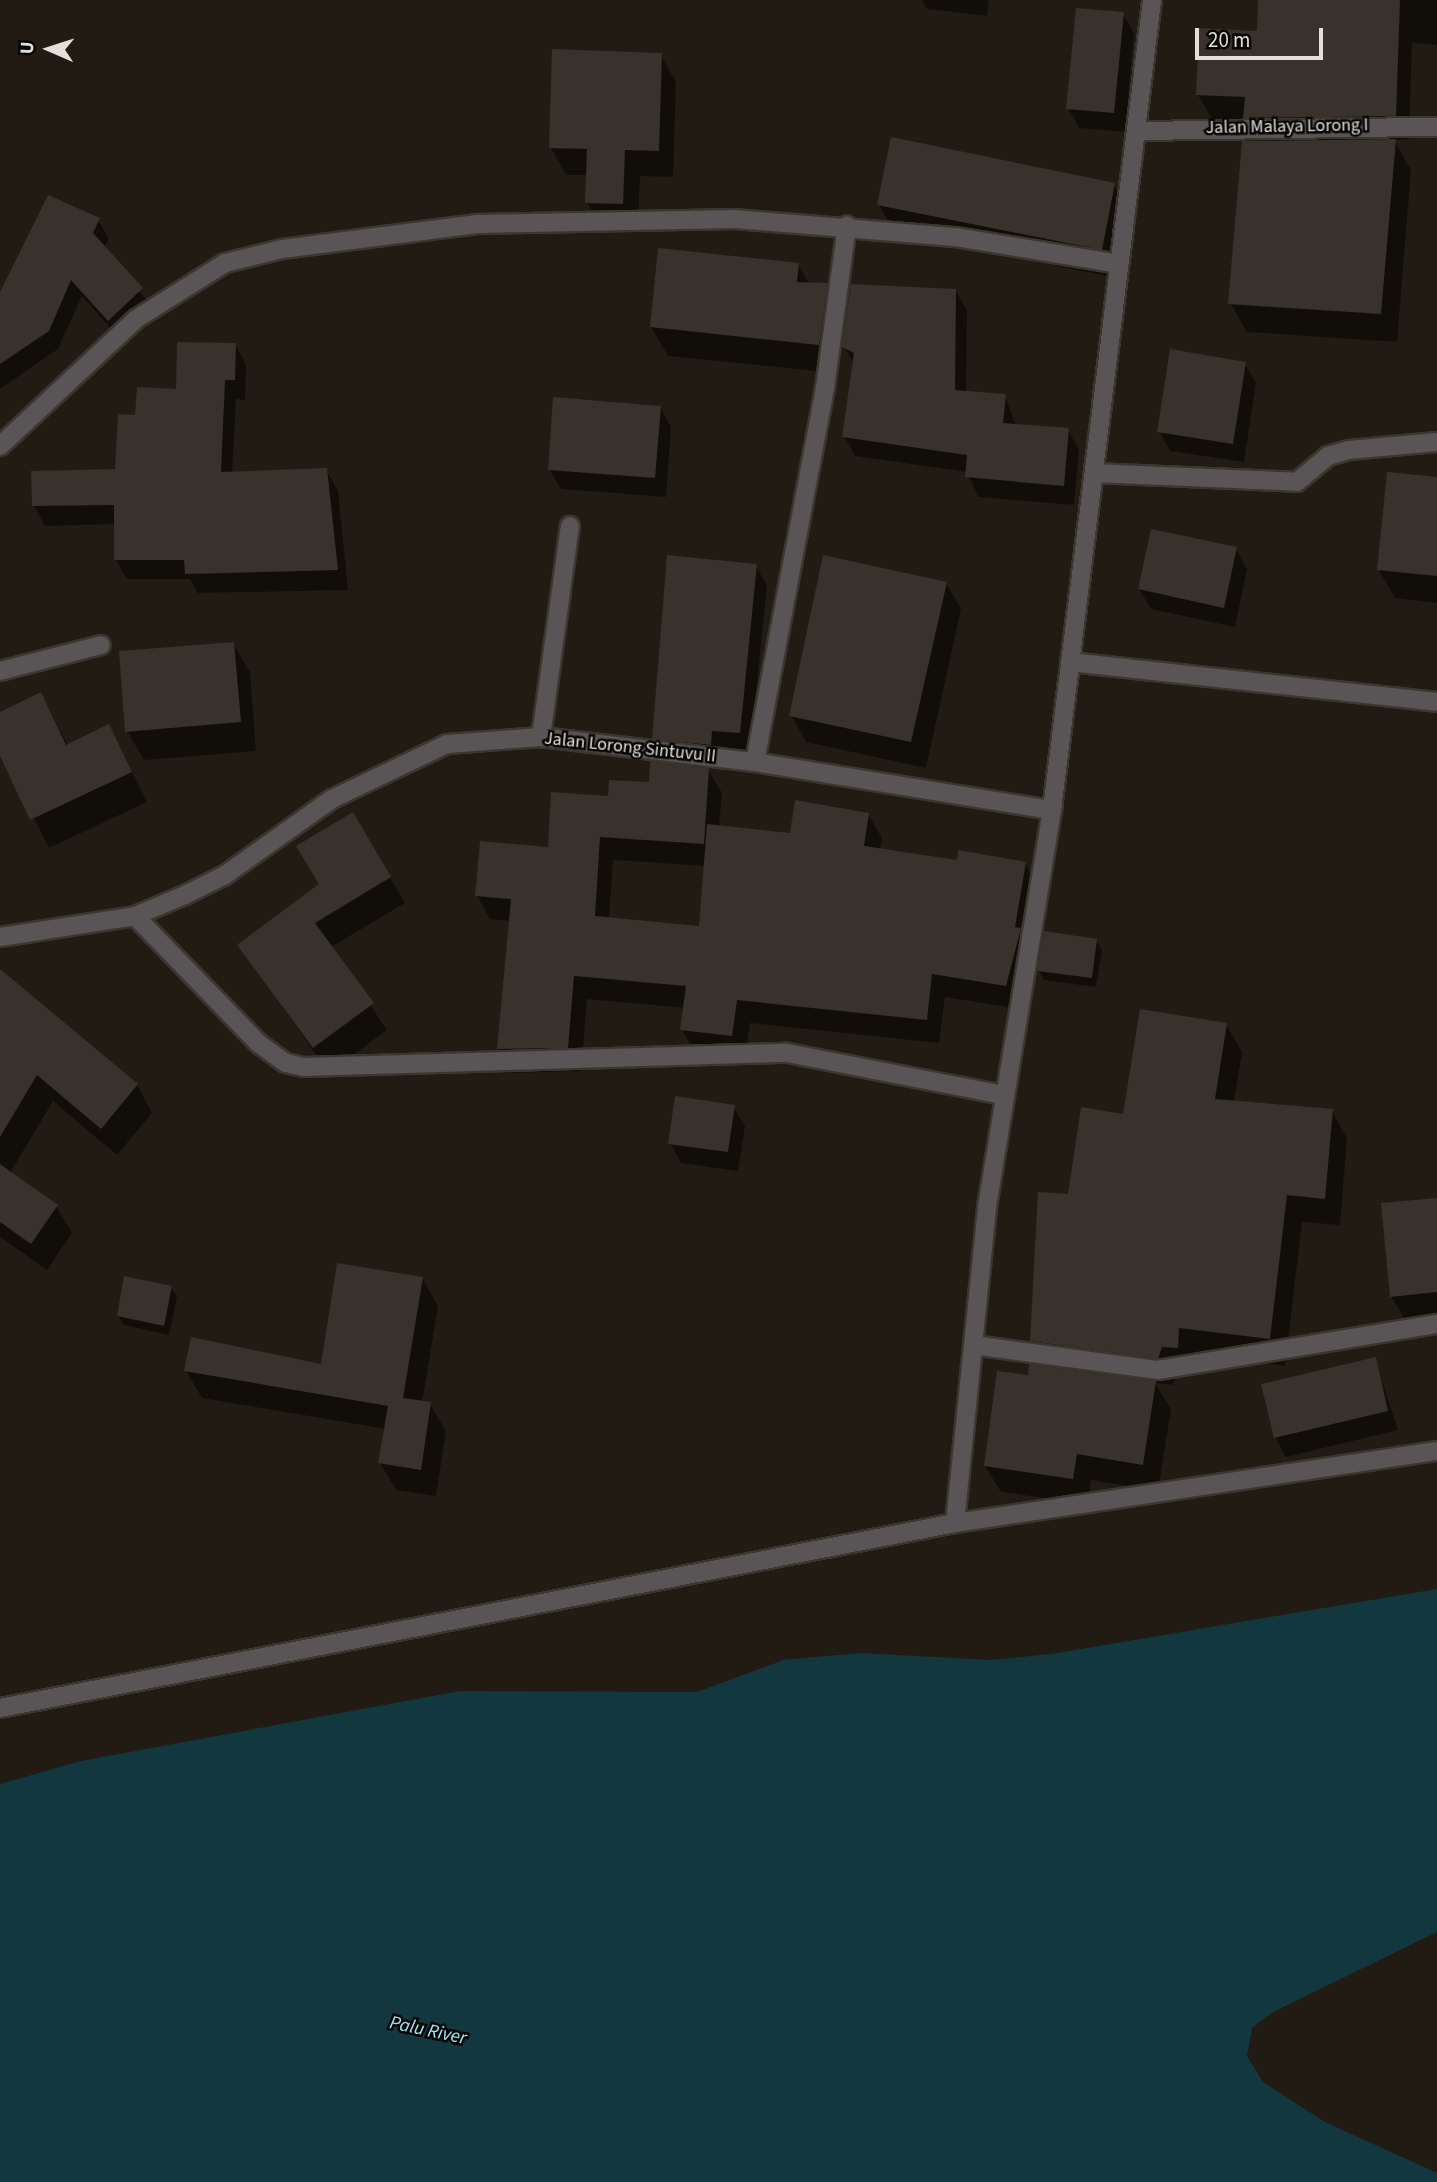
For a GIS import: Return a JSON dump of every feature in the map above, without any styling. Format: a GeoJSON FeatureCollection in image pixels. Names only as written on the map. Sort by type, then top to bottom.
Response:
{"type":"FeatureCollection","features":[{"type":"Feature","properties":{"kind":"street"},"geometry":{"type":"LineString","coordinates":[[955,1523],[973,1345],[1004,1095],[1052,810],[1152,0]]}},
{"type":"Feature","properties":{"kind":"street","name":"Jalan Malaya Lorong I"},"geometry":{"type":"LineString","coordinates":[[1137,131],[1437,127]]}},
{"type":"Feature","properties":{"kind":"street"},"geometry":{"type":"LineString","coordinates":[[0,446],[136,320],[225,263],[282,249],[477,224],[736,219],[848,225],[1119,264]]}},
{"type":"Feature","properties":{"kind":"street"},"geometry":{"type":"LineString","coordinates":[[755,762],[825,388],[848,225]]}},
{"type":"Feature","properties":{"kind":"street"},"geometry":{"type":"LineString","coordinates":[[1094,473],[1297,482],[1328,456],[1349,450],[1437,442]]}},
{"type":"Feature","properties":{"kind":"street"},"geometry":{"type":"LineString","coordinates":[[541,737],[570,526]]}},
{"type":"Feature","properties":{"kind":"street"},"geometry":{"type":"LineString","coordinates":[[0,671],[101,645]]}},
{"type":"Feature","properties":{"kind":"street"},"geometry":{"type":"LineString","coordinates":[[1070,662],[1437,702]]}},
{"type":"Feature","properties":{"kind":"street","name":"Jalan Lorong Sintuvu II"},"geometry":{"type":"LineString","coordinates":[[0,937],[135,916],[225,875],[332,799],[423,751],[541,737],[755,762],[1052,810]]}},
{"type":"Feature","properties":{"kind":"street"},"geometry":{"type":"LineString","coordinates":[[135,916],[258,1043],[295,1065],[787,1053],[1004,1095]]}},
{"type":"Feature","properties":{"kind":"street"},"geometry":{"type":"LineString","coordinates":[[973,1345],[1158,1370],[1437,1324]]}},
{"type":"Feature","properties":{"kind":"street"},"geometry":{"type":"LineString","coordinates":[[0,1708],[955,1523],[1437,1451]]}},
{"type":"Feature","properties":{"kind":"water","name":"Palu River"},"geometry":{"type":"Polygon","coordinates":[[[1437,1589],[1437,1932],[1273,2012],[1252,2028],[1247,2056],[1263,2082],[1325,2122],[1437,2173],[1437,2182],[0,2182],[0,1784],[81,1761],[460,1691],[697,1692],[784,1660],[859,1653],[991,1660],[1051,1654],[1437,1589]]]}},
{"type":"Feature","properties":{"kind":"building"},"geometry":{"type":"Polygon","coordinates":[[[1258,0],[1400,0],[1396,116],[1243,118],[1245,97],[1196,95],[1199,28],[1257,31],[1258,0]]]}},
{"type":"Feature","properties":{"kind":"building"},"geometry":{"type":"Polygon","coordinates":[[[1076,8],[1124,12],[1114,113],[1066,109],[1076,8]]]}},
{"type":"Feature","properties":{"kind":"building"},"geometry":{"type":"Polygon","coordinates":[[[552,49],[662,53],[659,151],[625,150],[623,204],[585,203],[587,149],[549,148],[552,49]]]}},
{"type":"Feature","properties":{"kind":"building"},"geometry":{"type":"Polygon","coordinates":[[[891,137],[1115,183],[1102,250],[877,205],[891,137]]]}},
{"type":"Feature","properties":{"kind":"building"},"geometry":{"type":"Polygon","coordinates":[[[1396,139],[1381,314],[1228,304],[1242,141],[1396,139]]]}},
{"type":"Feature","properties":{"kind":"building"},"geometry":{"type":"Polygon","coordinates":[[[48,195],[100,218],[93,233],[143,288],[108,321],[71,280],[49,331],[0,364],[0,292],[48,195]]]}},
{"type":"Feature","properties":{"kind":"building"},"geometry":{"type":"Polygon","coordinates":[[[658,248],[799,263],[797,282],[828,283],[819,345],[650,327],[658,248]]]}},
{"type":"Feature","properties":{"kind":"building"},"geometry":{"type":"Polygon","coordinates":[[[851,284],[956,289],[955,390],[1006,394],[1003,423],[1069,428],[1064,486],[965,477],[967,455],[842,437],[854,353],[842,347],[851,284]]]}},
{"type":"Feature","properties":{"kind":"building"},"geometry":{"type":"Polygon","coordinates":[[[177,342],[236,343],[235,380],[225,380],[221,472],[327,468],[338,570],[185,574],[184,560],[114,560],[114,505],[32,506],[31,471],[115,469],[118,414],[135,415],[137,387],[176,389],[177,342]]]}},
{"type":"Feature","properties":{"kind":"building"},"geometry":{"type":"Polygon","coordinates":[[[1170,349],[1246,362],[1233,444],[1157,432],[1170,349]]]}},
{"type":"Feature","properties":{"kind":"building"},"geometry":{"type":"Polygon","coordinates":[[[553,397],[661,406],[655,478],[548,470],[553,397]]]}},
{"type":"Feature","properties":{"kind":"building"},"geometry":{"type":"Polygon","coordinates":[[[1387,472],[1437,477],[1437,576],[1377,570],[1387,472]]]}},
{"type":"Feature","properties":{"kind":"building"},"geometry":{"type":"Polygon","coordinates":[[[1151,529],[1237,547],[1224,608],[1138,589],[1151,529]]]}},
{"type":"Feature","properties":{"kind":"building"},"geometry":{"type":"Polygon","coordinates":[[[667,555],[757,564],[740,733],[712,731],[711,745],[652,739],[667,555]]]}},
{"type":"Feature","properties":{"kind":"building"},"geometry":{"type":"Polygon","coordinates":[[[823,555],[947,582],[911,742],[789,716],[823,555]]]}},
{"type":"Feature","properties":{"kind":"building"},"geometry":{"type":"Polygon","coordinates":[[[234,642],[241,722],[125,732],[119,651],[234,642]]]}},
{"type":"Feature","properties":{"kind":"building"},"geometry":{"type":"Polygon","coordinates":[[[41,692],[66,745],[109,724],[132,772],[30,820],[0,756],[0,712],[41,692]]]}},
{"type":"Feature","properties":{"kind":"building"},"geometry":{"type":"Polygon","coordinates":[[[650,761],[709,768],[704,844],[600,837],[595,916],[699,926],[707,824],[790,833],[795,800],[869,813],[864,846],[957,860],[958,850],[1026,862],[1015,927],[1021,928],[1006,986],[932,974],[927,1020],[737,1000],[732,1036],[680,1030],[686,986],[574,976],[568,1048],[497,1049],[511,899],[475,896],[480,841],[548,847],[551,792],[608,796],[609,780],[649,782],[650,761]]]}},
{"type":"Feature","properties":{"kind":"building"},"geometry":{"type":"Polygon","coordinates":[[[353,812],[391,877],[315,923],[374,1003],[313,1048],[237,945],[319,884],[296,846],[353,812]]]}},
{"type":"Feature","properties":{"kind":"building"},"geometry":{"type":"Polygon","coordinates":[[[1044,931],[1097,939],[1092,978],[1037,971],[1044,931]]]}},
{"type":"Feature","properties":{"kind":"building"},"geometry":{"type":"Polygon","coordinates":[[[0,969],[138,1084],[101,1129],[37,1075],[0,1137],[0,969]]]}},
{"type":"Feature","properties":{"kind":"building"},"geometry":{"type":"Polygon","coordinates":[[[1140,1009],[1227,1023],[1215,1099],[1333,1109],[1325,1199],[1287,1195],[1270,1339],[1179,1328],[1178,1348],[1162,1347],[1158,1359],[1030,1341],[1038,1192],[1068,1194],[1081,1107],[1123,1114],[1140,1009]]]}},
{"type":"Feature","properties":{"kind":"building"},"geometry":{"type":"Polygon","coordinates":[[[675,1096],[735,1105],[728,1152],[668,1144],[675,1096]]]}},
{"type":"Feature","properties":{"kind":"building"},"geometry":{"type":"Polygon","coordinates":[[[0,1164],[58,1205],[31,1244],[0,1222],[0,1164]]]}},
{"type":"Feature","properties":{"kind":"building"},"geometry":{"type":"Polygon","coordinates":[[[1437,1198],[1437,1292],[1390,1297],[1381,1203],[1437,1198]]]}},
{"type":"Feature","properties":{"kind":"building"},"geometry":{"type":"Polygon","coordinates":[[[337,1263],[423,1277],[403,1398],[431,1402],[421,1470],[378,1463],[388,1406],[184,1371],[191,1337],[321,1364],[337,1263]]]}},
{"type":"Feature","properties":{"kind":"building"},"geometry":{"type":"Polygon","coordinates":[[[124,1276],[172,1286],[164,1326],[117,1316],[124,1276]]]}},
{"type":"Feature","properties":{"kind":"building"},"geometry":{"type":"Polygon","coordinates":[[[1376,1357],[1388,1411],[1274,1438],[1261,1384],[1376,1357]]]}},
{"type":"Feature","properties":{"kind":"building"},"geometry":{"type":"Polygon","coordinates":[[[1029,1364],[1156,1381],[1143,1465],[1077,1454],[1073,1479],[984,1466],[997,1371],[1028,1375],[1029,1364]]]}}]}
